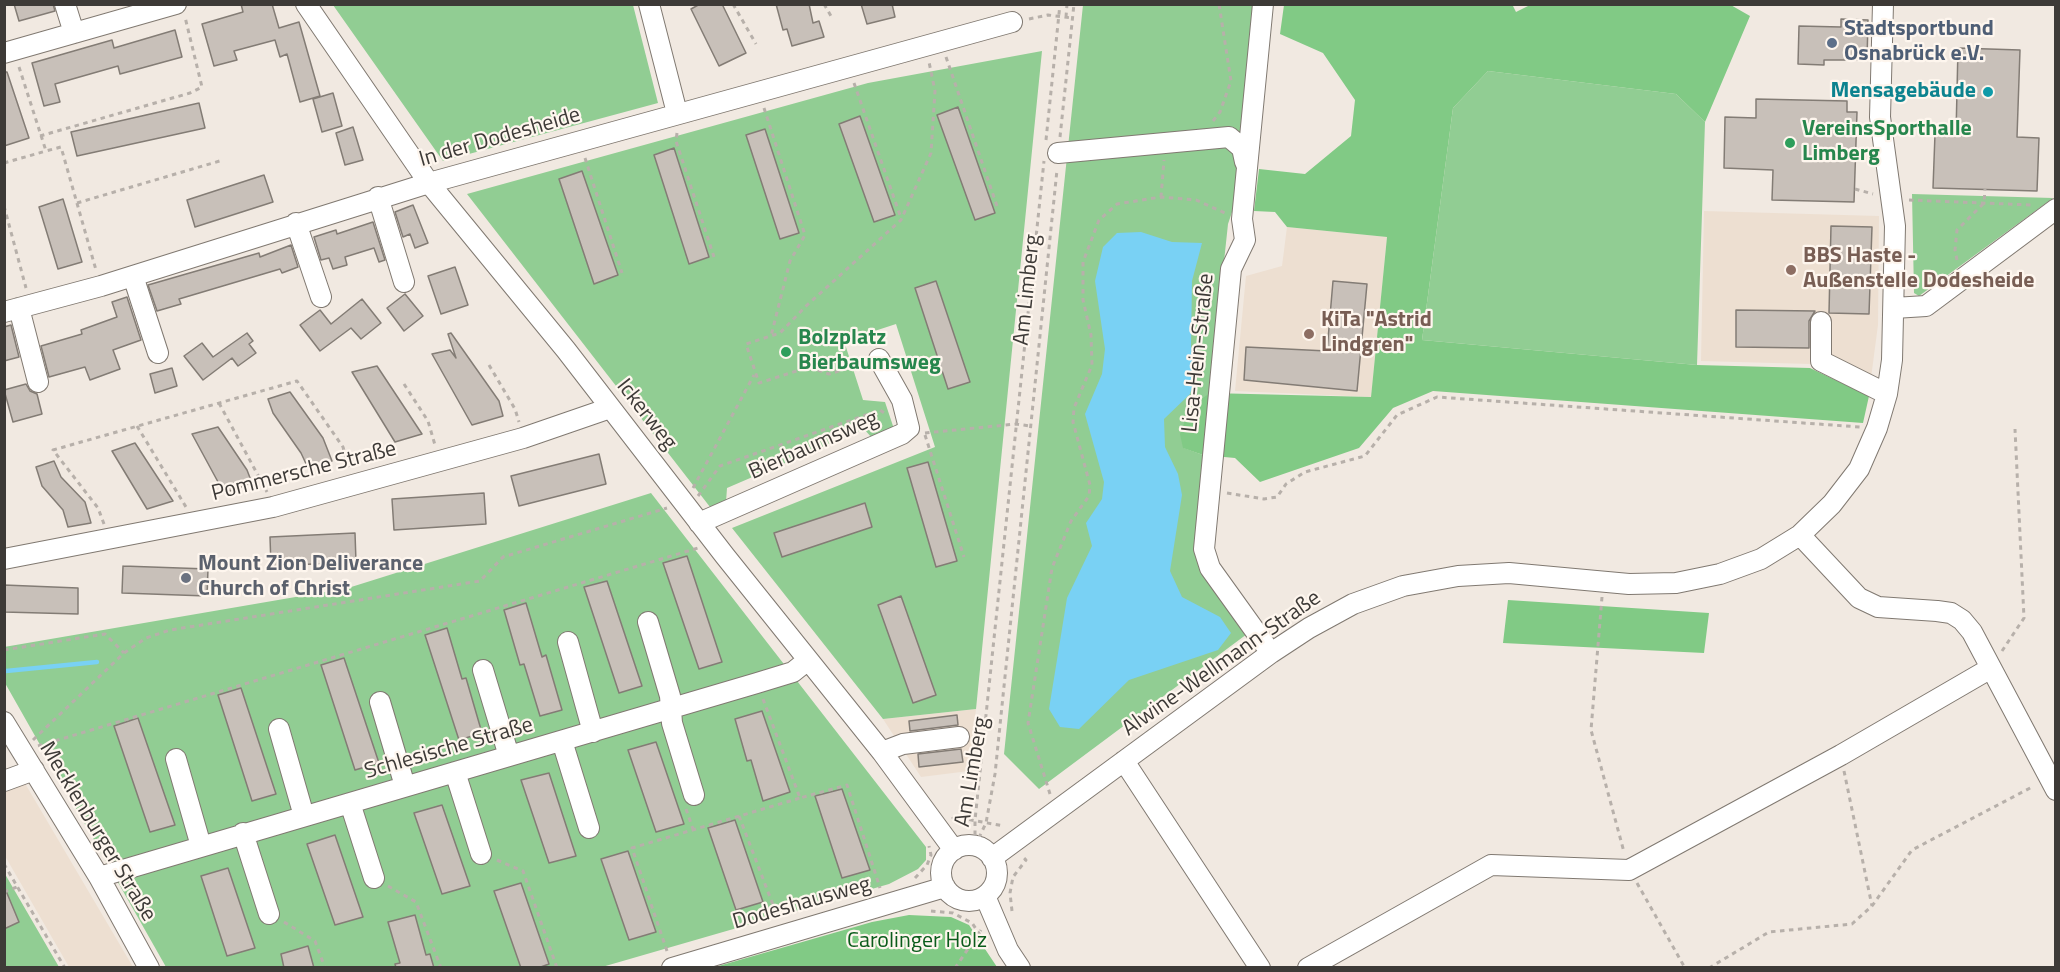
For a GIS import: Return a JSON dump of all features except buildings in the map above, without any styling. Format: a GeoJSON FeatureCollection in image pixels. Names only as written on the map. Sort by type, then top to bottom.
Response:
{"type":"FeatureCollection","features":[{"type":"Feature","properties":{"kind":"street"},"geometry":{"type":"LineString","coordinates":[[65,4],[74,33]]}},
{"type":"Feature","properties":{"kind":"street","name":"Ickerweg"},"geometry":{"type":"LineString","coordinates":[[306,4],[429,183],[882,752],[954,850]]}},
{"type":"Feature","properties":{"kind":"street"},"geometry":{"type":"LineString","coordinates":[[649,4],[678,114]]}},
{"type":"Feature","properties":{"kind":"street","name":"Lisa-Hein-Straße"},"geometry":{"type":"LineString","coordinates":[[1263,4],[1246,165],[1242,219],[1245,240],[1231,269],[1204,549],[1210,568],[1271,653]]}},
{"type":"Feature","properties":{"kind":"street","name":"Alwine-Wellmann-Straße"},"geometry":{"type":"LineString","coordinates":[[992,858],[1010,834],[1059,808],[1271,653],[1309,628],[1353,604],[1403,586],[1458,576],[1509,573],[1604,582],[1676,583],[1720,574],[1761,559],[1800,535],[1832,504],[1859,469],[1877,428],[1887,394],[1894,308],[1895,226],[1883,155],[1880,117],[1883,4]]}},
{"type":"Feature","properties":{"kind":"street"},"geometry":{"type":"LineString","coordinates":[[9,51],[74,33],[180,10]]}},
{"type":"Feature","properties":{"kind":"street","name":"In der Dodesheide"},"geometry":{"type":"LineString","coordinates":[[18,309],[134,276],[378,197],[1012,22]]}},
{"type":"Feature","properties":{"kind":"street"},"geometry":{"type":"LineString","coordinates":[[1049,151],[1229,137],[1242,148],[1246,165]]}},
{"type":"Feature","properties":{"kind":"street"},"geometry":{"type":"LineString","coordinates":[[378,197],[404,282]]}},
{"type":"Feature","properties":{"kind":"street"},"geometry":{"type":"LineString","coordinates":[[1894,308],[1926,306],[2055,209]]}},
{"type":"Feature","properties":{"kind":"street"},"geometry":{"type":"LineString","coordinates":[[296,223],[321,297]]}},
{"type":"Feature","properties":{"kind":"street"},"geometry":{"type":"LineString","coordinates":[[134,276],[158,353]]}},
{"type":"Feature","properties":{"kind":"street"},"geometry":{"type":"LineString","coordinates":[[18,309],[38,382]]}},
{"type":"Feature","properties":{"kind":"street"},"geometry":{"type":"LineString","coordinates":[[1821,322],[1821,361],[1887,394]]}},
{"type":"Feature","properties":{"kind":"street","name":"Bierbaumsweg"},"geometry":{"type":"LineString","coordinates":[[705,530],[902,434],[909,428],[902,400],[879,359]]}},
{"type":"Feature","properties":{"kind":"street","name":"Pommersche Straße"},"geometry":{"type":"LineString","coordinates":[[4,559],[273,507],[523,438],[610,408]]}},
{"type":"Feature","properties":{"kind":"street"},"geometry":{"type":"LineString","coordinates":[[1800,535],[1859,598],[1878,607],[1951,613],[1962,620],[1991,668],[2052,784]]}},
{"type":"Feature","properties":{"kind":"street"},"geometry":{"type":"LineString","coordinates":[[648,622],[671,709],[672,723],[694,795]]}},
{"type":"Feature","properties":{"kind":"street"},"geometry":{"type":"LineString","coordinates":[[568,642],[593,732]]}},
{"type":"Feature","properties":{"kind":"street","name":"Schlesische Straße"},"geometry":{"type":"LineString","coordinates":[[99,877],[793,672],[808,660]]}},
{"type":"Feature","properties":{"kind":"street"},"geometry":{"type":"LineString","coordinates":[[1308,968],[1491,865],[1629,870],[1840,755],[1991,668]]}},
{"type":"Feature","properties":{"kind":"street"},"geometry":{"type":"LineString","coordinates":[[483,670],[509,756]]}},
{"type":"Feature","properties":{"kind":"street"},"geometry":{"type":"LineString","coordinates":[[380,702],[405,786]]}},
{"type":"Feature","properties":{"kind":"street","name":"Mecklenburger Straße"},"geometry":{"type":"LineString","coordinates":[[4,722],[99,877],[149,968]]}},
{"type":"Feature","properties":{"kind":"street"},"geometry":{"type":"LineString","coordinates":[[279,729],[304,816]]}},
{"type":"Feature","properties":{"kind":"street"},"geometry":{"type":"LineString","coordinates":[[882,752],[903,744],[959,737]]}},
{"type":"Feature","properties":{"kind":"street"},"geometry":{"type":"LineString","coordinates":[[562,741],[589,828]]}},
{"type":"Feature","properties":{"kind":"street"},"geometry":{"type":"LineString","coordinates":[[176,759],[201,846]]}},
{"type":"Feature","properties":{"kind":"street"},"geometry":{"type":"LineString","coordinates":[[1124,761],[1260,968]]}},
{"type":"Feature","properties":{"kind":"street"},"geometry":{"type":"LineString","coordinates":[[4,781],[34,770]]}},
{"type":"Feature","properties":{"kind":"street"},"geometry":{"type":"LineString","coordinates":[[454,772],[481,854]]}},
{"type":"Feature","properties":{"kind":"street"},"geometry":{"type":"LineString","coordinates":[[350,803],[374,878]]}},
{"type":"Feature","properties":{"kind":"street"},"geometry":{"type":"LineString","coordinates":[[243,833],[269,914]]}},
{"type":"Feature","properties":{"kind":"street"},"geometry":{"type":"LineString","coordinates":[[975,846],[992,858],[997,873],[996,882],[985,896],[977,900],[959,899],[945,887],[942,869],[944,861],[954,850],[975,846]]}},
{"type":"Feature","properties":{"kind":"street","name":"Dodeshausweg"},"geometry":{"type":"LineString","coordinates":[[670,960],[945,887]]}},
{"type":"Feature","properties":{"kind":"street"},"geometry":{"type":"LineString","coordinates":[[985,896],[1020,968]]}},
{"type":"Feature","properties":{"kind":"path"},"geometry":{"type":"LineString","coordinates":[[733,4],[756,44]]}},
{"type":"Feature","properties":{"kind":"path"},"geometry":{"type":"LineString","coordinates":[[824,4],[831,16]]}},
{"type":"Feature","properties":{"kind":"path","name":"Am Limberg"},"geometry":{"type":"LineString","coordinates":[[975,846],[986,823],[995,774],[1060,4]]}},
{"type":"Feature","properties":{"kind":"path"},"geometry":{"type":"LineString","coordinates":[[1066,17],[1067,4]]}},
{"type":"Feature","properties":{"kind":"path","name":"Am Limberg"},"geometry":{"type":"LineString","coordinates":[[975,846],[975,820],[1049,151],[1074,4]]}},
{"type":"Feature","properties":{"kind":"path"},"geometry":{"type":"LineString","coordinates":[[1198,139],[1220,112],[1231,81],[1220,4]]}},
{"type":"Feature","properties":{"kind":"path"},"geometry":{"type":"LineString","coordinates":[[40,135],[190,93],[202,87],[180,10]]}},
{"type":"Feature","properties":{"kind":"path"},"geometry":{"type":"LineString","coordinates":[[1012,22],[1048,15],[1073,18]]}},
{"type":"Feature","properties":{"kind":"path"},"geometry":{"type":"LineString","coordinates":[[933,44],[998,209]]}},
{"type":"Feature","properties":{"kind":"path"},"geometry":{"type":"LineString","coordinates":[[879,359],[829,374],[809,367],[759,383],[754,375],[746,344],[780,333],[805,307],[901,220],[931,153],[935,91],[933,44]]}},
{"type":"Feature","properties":{"kind":"path"},"geometry":{"type":"LineString","coordinates":[[9,51],[46,151]]}},
{"type":"Feature","properties":{"kind":"path"},"geometry":{"type":"LineString","coordinates":[[849,67],[901,220]]}},
{"type":"Feature","properties":{"kind":"path"},"geometry":{"type":"LineString","coordinates":[[759,91],[805,235],[790,261],[771,336]]}},
{"type":"Feature","properties":{"kind":"path"},"geometry":{"type":"LineString","coordinates":[[678,114],[676,141],[714,257]]}},
{"type":"Feature","properties":{"kind":"path"},"geometry":{"type":"LineString","coordinates":[[580,141],[622,273]]}},
{"type":"Feature","properties":{"kind":"path"},"geometry":{"type":"LineString","coordinates":[[1161,197],[1166,142]]}},
{"type":"Feature","properties":{"kind":"path"},"geometry":{"type":"LineString","coordinates":[[4,163],[61,147],[100,286]]}},
{"type":"Feature","properties":{"kind":"path"},"geometry":{"type":"LineString","coordinates":[[76,203],[223,160]]}},
{"type":"Feature","properties":{"kind":"path"},"geometry":{"type":"LineString","coordinates":[[1855,189],[1892,200],[2032,205]]}},
{"type":"Feature","properties":{"kind":"path"},"geometry":{"type":"LineString","coordinates":[[1962,278],[1955,250],[1957,230],[1984,203],[1985,189]]}},
{"type":"Feature","properties":{"kind":"path"},"geometry":{"type":"LineString","coordinates":[[1059,808],[1049,792],[1028,723],[1052,568],[1071,521],[1089,496],[1090,485],[1073,422],[1074,408],[1092,365],[1091,335],[1083,300],[1083,262],[1099,220],[1117,204],[1161,197],[1196,200],[1242,219]]}},
{"type":"Feature","properties":{"kind":"path"},"geometry":{"type":"LineString","coordinates":[[4,206],[18,309]]}},
{"type":"Feature","properties":{"kind":"path"},"geometry":{"type":"LineString","coordinates":[[489,365],[515,409],[523,438]]}},
{"type":"Feature","properties":{"kind":"path"},"geometry":{"type":"LineString","coordinates":[[21,751],[68,710],[124,653],[146,638],[170,630],[480,580],[503,557],[684,502],[754,375]]}},
{"type":"Feature","properties":{"kind":"path"},"geometry":{"type":"LineString","coordinates":[[110,540],[98,508],[53,450],[297,381],[343,447],[354,485]]}},
{"type":"Feature","properties":{"kind":"path"},"geometry":{"type":"LineString","coordinates":[[404,384],[428,421],[440,461]]}},
{"type":"Feature","properties":{"kind":"path"},"geometry":{"type":"LineString","coordinates":[[1209,489],[1264,499],[1277,497],[1286,484],[1305,471],[1365,456],[1397,415],[1437,397],[1877,428]]}},
{"type":"Feature","properties":{"kind":"path"},"geometry":{"type":"LineString","coordinates":[[219,403],[261,477],[273,507]]}},
{"type":"Feature","properties":{"kind":"path"},"geometry":{"type":"LineString","coordinates":[[137,426],[183,500],[192,524]]}},
{"type":"Feature","properties":{"kind":"path"},"geometry":{"type":"LineString","coordinates":[[1991,668],[2024,618],[2015,429]]}},
{"type":"Feature","properties":{"kind":"path"},"geometry":{"type":"LineString","coordinates":[[924,433],[964,557]]}},
{"type":"Feature","properties":{"kind":"path"},"geometry":{"type":"LineString","coordinates":[[21,751],[698,549],[705,530]]}},
{"type":"Feature","properties":{"kind":"path"},"geometry":{"type":"LineString","coordinates":[[1604,582],[1591,730],[1629,870],[1685,968]]}},
{"type":"Feature","properties":{"kind":"path"},"geometry":{"type":"LineString","coordinates":[[4,650],[105,634],[124,653]]}},
{"type":"Feature","properties":{"kind":"path"},"geometry":{"type":"LineString","coordinates":[[757,683],[800,798]]}},
{"type":"Feature","properties":{"kind":"path"},"geometry":{"type":"LineString","coordinates":[[1840,755],[1872,906]]}},
{"type":"Feature","properties":{"kind":"path"},"geometry":{"type":"LineString","coordinates":[[1709,968],[1769,932],[1852,924],[1872,906],[1912,850],[2052,784]]}},
{"type":"Feature","properties":{"kind":"path"},"geometry":{"type":"LineString","coordinates":[[670,960],[632,848],[847,785],[881,891]]}},
{"type":"Feature","properties":{"kind":"path"},"geometry":{"type":"LineString","coordinates":[[739,816],[779,921]]}},
{"type":"Feature","properties":{"kind":"path"},"geometry":{"type":"LineString","coordinates":[[955,968],[978,932],[1012,913],[1010,893],[1013,877],[1026,860],[1010,834]]}},
{"type":"Feature","properties":{"kind":"path"},"geometry":{"type":"LineString","coordinates":[[481,854],[523,871],[557,968]]}},
{"type":"Feature","properties":{"kind":"path"},"geometry":{"type":"LineString","coordinates":[[4,864],[66,968]]}},
{"type":"Feature","properties":{"kind":"path"},"geometry":{"type":"LineString","coordinates":[[374,878],[416,902],[441,968]]}},
{"type":"Feature","properties":{"kind":"path"},"geometry":{"type":"LineString","coordinates":[[4,892],[17,887]]}},
{"type":"Feature","properties":{"kind":"path"},"geometry":{"type":"LineString","coordinates":[[269,914],[315,941],[325,968]]}},
{"type":"Feature","properties":{"kind":"shaded area","name":"BBS Haste - Außenstelle Dodesheide"},"geometry":{"type":"Polygon","coordinates":[[[1704,211],[1879,216],[1878,325],[1869,393],[1811,364],[1701,361],[1704,211]]]}},
{"type":"Feature","properties":{"kind":"shaded area","name":"KiTa \"Astrid Lindgren\""},"geometry":{"type":"Polygon","coordinates":[[[1287,227],[1387,237],[1371,397],[1235,391],[1246,276],[1282,266],[1287,227]]]}},
{"type":"Feature","properties":{"kind":"shaded area"},"geometry":{"type":"Polygon","coordinates":[[[976,709],[969,771],[921,777],[883,719],[976,709]]]}},
{"type":"Feature","properties":{"kind":"shaded area"},"geometry":{"type":"Polygon","coordinates":[[[23,780],[133,967],[69,967],[5,856],[4,788],[23,780]]]}},
{"type":"Feature","properties":{"kind":"green space"},"geometry":{"type":"Polygon","coordinates":[[[1512,4],[1516,12],[1532,4],[1729,4],[1750,16],[1705,122],[1676,94],[1488,71],[1453,108],[1422,340],[1697,365],[1810,368],[1869,396],[1863,423],[1433,391],[1393,408],[1359,448],[1260,482],[1235,458],[1203,455],[1183,448],[1180,434],[1190,407],[1210,393],[1371,397],[1387,237],[1287,227],[1275,212],[1254,211],[1259,169],[1305,174],[1351,136],[1355,100],[1323,53],[1280,34],[1284,5],[1512,4]]]}},
{"type":"Feature","properties":{"kind":"green space"},"geometry":{"type":"Polygon","coordinates":[[[333,5],[633,5],[658,103],[443,161],[333,5]]]}},
{"type":"Feature","properties":{"kind":"green space"},"geometry":{"type":"Polygon","coordinates":[[[1083,5],[1257,5],[1233,209],[1228,224],[1210,393],[1184,448],[1203,455],[1196,553],[1247,634],[1039,789],[1004,754],[1083,5]]]}},
{"type":"Feature","properties":{"kind":"green space"},"geometry":{"type":"Polygon","coordinates":[[[1042,51],[976,709],[883,719],[732,528],[935,447],[896,324],[844,341],[863,400],[885,402],[894,429],[872,438],[864,429],[727,488],[726,502],[710,507],[467,194],[868,83],[1042,51]]]}},
{"type":"Feature","properties":{"kind":"green space"},"geometry":{"type":"Polygon","coordinates":[[[1488,71],[1676,94],[1705,122],[1697,365],[1422,340],[1453,108],[1488,71]]]}},
{"type":"Feature","properties":{"kind":"green space"},"geometry":{"type":"Polygon","coordinates":[[[1912,194],[2053,198],[1919,296],[1914,293],[1912,194]]]}},
{"type":"Feature","properties":{"kind":"green space"},"geometry":{"type":"Polygon","coordinates":[[[651,493],[926,847],[926,860],[918,869],[889,884],[602,967],[166,967],[5,683],[4,647],[348,588],[651,493]]]}},
{"type":"Feature","properties":{"kind":"green space"},"geometry":{"type":"Polygon","coordinates":[[[1508,600],[1709,613],[1704,653],[1503,643],[1508,600]]]}},
{"type":"Feature","properties":{"kind":"green space"},"geometry":{"type":"Polygon","coordinates":[[[5,874],[59,967],[5,967],[5,874]]]}},
{"type":"Feature","properties":{"kind":"green space","name":"Carolinger Holz"},"geometry":{"type":"Polygon","coordinates":[[[909,915],[951,917],[969,925],[997,967],[715,967],[872,922],[909,915]]]}},
{"type":"Feature","properties":{"kind":"water"},"geometry":{"type":"Polygon","coordinates":[[[1141,232],[1172,242],[1202,243],[1192,281],[1191,346],[1196,375],[1190,394],[1164,419],[1165,447],[1178,474],[1182,495],[1170,571],[1182,597],[1220,617],[1231,633],[1218,650],[1129,680],[1079,729],[1060,727],[1049,709],[1067,598],[1092,546],[1086,523],[1102,499],[1104,482],[1085,414],[1102,374],[1105,349],[1095,281],[1103,247],[1117,233],[1141,232]]]}},
{"type":"Feature","properties":{"kind":"waterway"},"geometry":{"type":"LineString","coordinates":[[6,671],[97,662]]}},
{"type":"Feature","properties":{"kind":"place","name":"Stadtsportbund Osnabrück e.V."},"geometry":{"type":"Point","coordinates":[1832,43]}},
{"type":"Feature","properties":{"kind":"place","name":"Mensagebäude"},"geometry":{"type":"Point","coordinates":[1988,92]}},
{"type":"Feature","properties":{"kind":"place","name":"VereinsSporthalle Limberg"},"geometry":{"type":"Point","coordinates":[1790,143]}},
{"type":"Feature","properties":{"kind":"place","name":"BBS Haste - Außenstelle Dodesheide"},"geometry":{"type":"Point","coordinates":[1791,270]}},
{"type":"Feature","properties":{"kind":"place","name":"KiTa \"Astrid Lindgren\""},"geometry":{"type":"Point","coordinates":[1309,334]}},
{"type":"Feature","properties":{"kind":"place","name":"Bolzplatz Bierbaumsweg"},"geometry":{"type":"Point","coordinates":[786,352]}},
{"type":"Feature","properties":{"kind":"place","name":"Mount Zion Deliverance Church of Christ"},"geometry":{"type":"Point","coordinates":[186,578]}}]}
